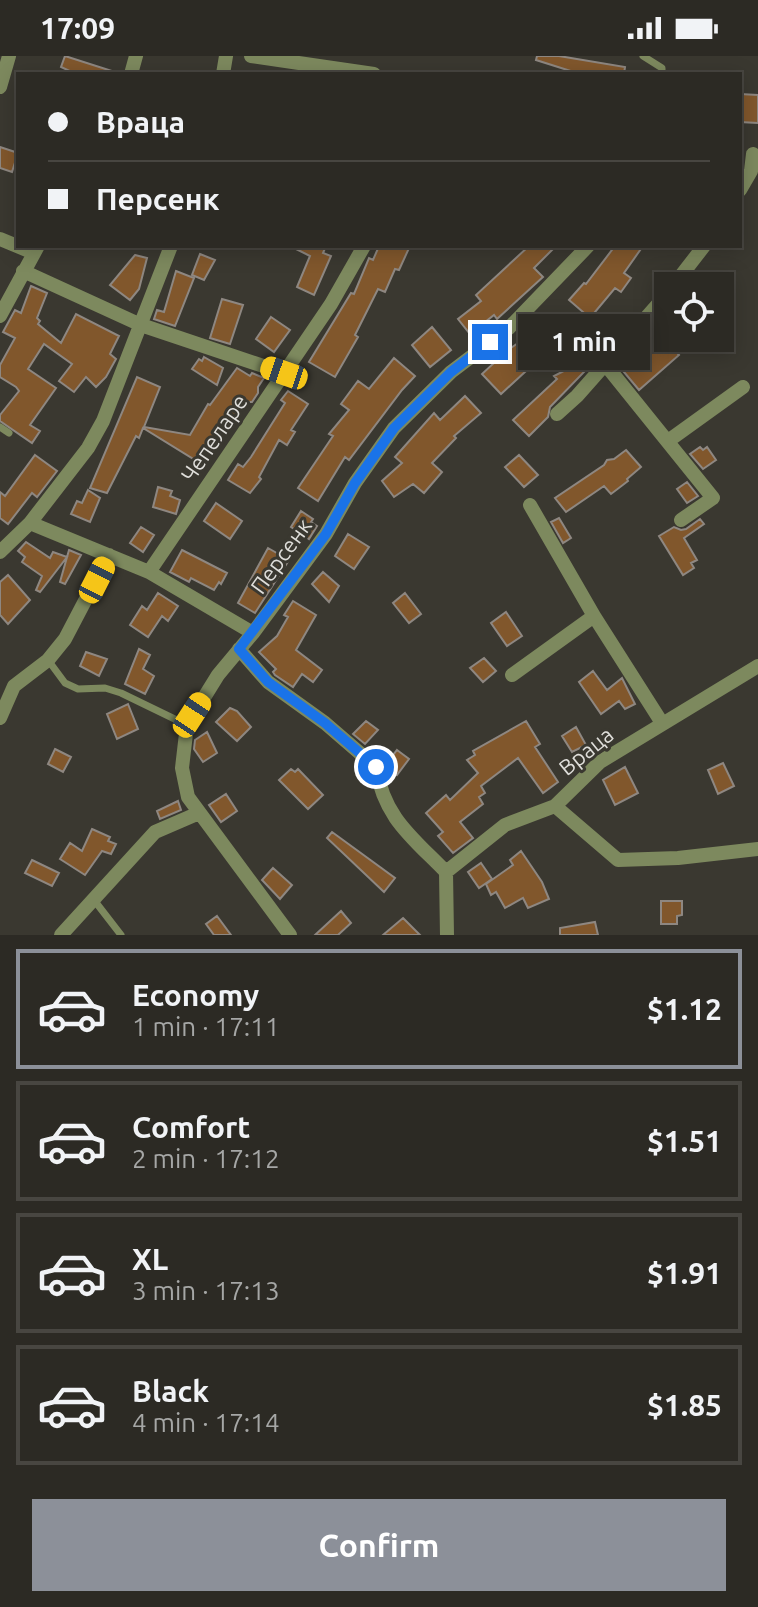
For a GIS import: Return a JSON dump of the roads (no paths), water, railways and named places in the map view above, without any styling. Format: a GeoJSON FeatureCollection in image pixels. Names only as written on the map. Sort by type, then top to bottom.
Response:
{"type":"FeatureCollection","features":[{"type":"Feature","properties":{"kind":"street"},"geometry":{"type":"LineString","coordinates":[[0,87],[9,56]]}},
{"type":"Feature","properties":{"kind":"street"},"geometry":{"type":"LineString","coordinates":[[251,56],[365,72]]}},
{"type":"Feature","properties":{"kind":"street"},"geometry":{"type":"LineString","coordinates":[[750,153],[754,174]]}},
{"type":"Feature","properties":{"kind":"street"},"geometry":{"type":"LineString","coordinates":[[2,545],[30,523],[88,448],[103,421],[170,248]]}},
{"type":"Feature","properties":{"kind":"street","name":"Чепеларе"},"geometry":{"type":"LineString","coordinates":[[149,572],[331,304],[363,248]]}},
{"type":"Feature","properties":{"kind":"street","name":"Персенк"},"geometry":{"type":"LineString","coordinates":[[290,935],[188,797],[182,768],[187,725],[218,675],[326,534],[355,483],[394,428],[451,372],[509,328],[586,248]]}},
{"type":"Feature","properties":{"kind":"street"},"geometry":{"type":"LineString","coordinates":[[684,272],[702,248]]}},
{"type":"Feature","properties":{"kind":"street"},"geometry":{"type":"LineString","coordinates":[[0,316],[36,249]]}},
{"type":"Feature","properties":{"kind":"street"},"geometry":{"type":"LineString","coordinates":[[23,271],[141,325],[284,373]]}},
{"type":"Feature","properties":{"kind":"street"},"geometry":{"type":"LineString","coordinates":[[557,414],[577,396],[654,309]]}},
{"type":"Feature","properties":{"kind":"street"},"geometry":{"type":"LineString","coordinates":[[605,364],[713,498],[681,520]]}},
{"type":"Feature","properties":{"kind":"street"},"geometry":{"type":"LineString","coordinates":[[668,441],[743,387]]}},
{"type":"Feature","properties":{"kind":"street"},"geometry":{"type":"LineString","coordinates":[[530,505],[594,616],[662,723]]}},
{"type":"Feature","properties":{"kind":"street"},"geometry":{"type":"LineString","coordinates":[[30,523],[149,572],[253,633]]}},
{"type":"Feature","properties":{"kind":"street"},"geometry":{"type":"LineString","coordinates":[[0,718],[14,686],[48,660],[65,639],[109,555]]}},
{"type":"Feature","properties":{"kind":"street"},"geometry":{"type":"LineString","coordinates":[[512,675],[594,616]]}},
{"type":"Feature","properties":{"kind":"street"},"geometry":{"type":"LineString","coordinates":[[239,649],[268,682],[325,723],[376,767],[391,815],[446,872],[447,935]]}},
{"type":"Feature","properties":{"kind":"street","name":"Враца"},"geometry":{"type":"LineString","coordinates":[[446,872],[505,825],[555,806],[600,762],[758,666]]}},
{"type":"Feature","properties":{"kind":"street"},"geometry":{"type":"LineString","coordinates":[[555,806],[618,860],[758,851]]}},
{"type":"Feature","properties":{"kind":"street"},"geometry":{"type":"LineString","coordinates":[[61,935],[155,832],[199,813]]}},
{"type":"Feature","properties":{"kind":"lane"},"geometry":{"type":"LineString","coordinates":[[643,56],[662,68],[662,72]]}},
{"type":"Feature","properties":{"kind":"lane"},"geometry":{"type":"LineString","coordinates":[[0,427],[9,433]]}},
{"type":"Feature","properties":{"kind":"lane"},"geometry":{"type":"LineString","coordinates":[[48,660],[65,683],[78,689],[105,688],[121,693],[187,725]]}},
{"type":"Feature","properties":{"kind":"lane"},"geometry":{"type":"LineString","coordinates":[[94,900],[121,935]]}}]}
